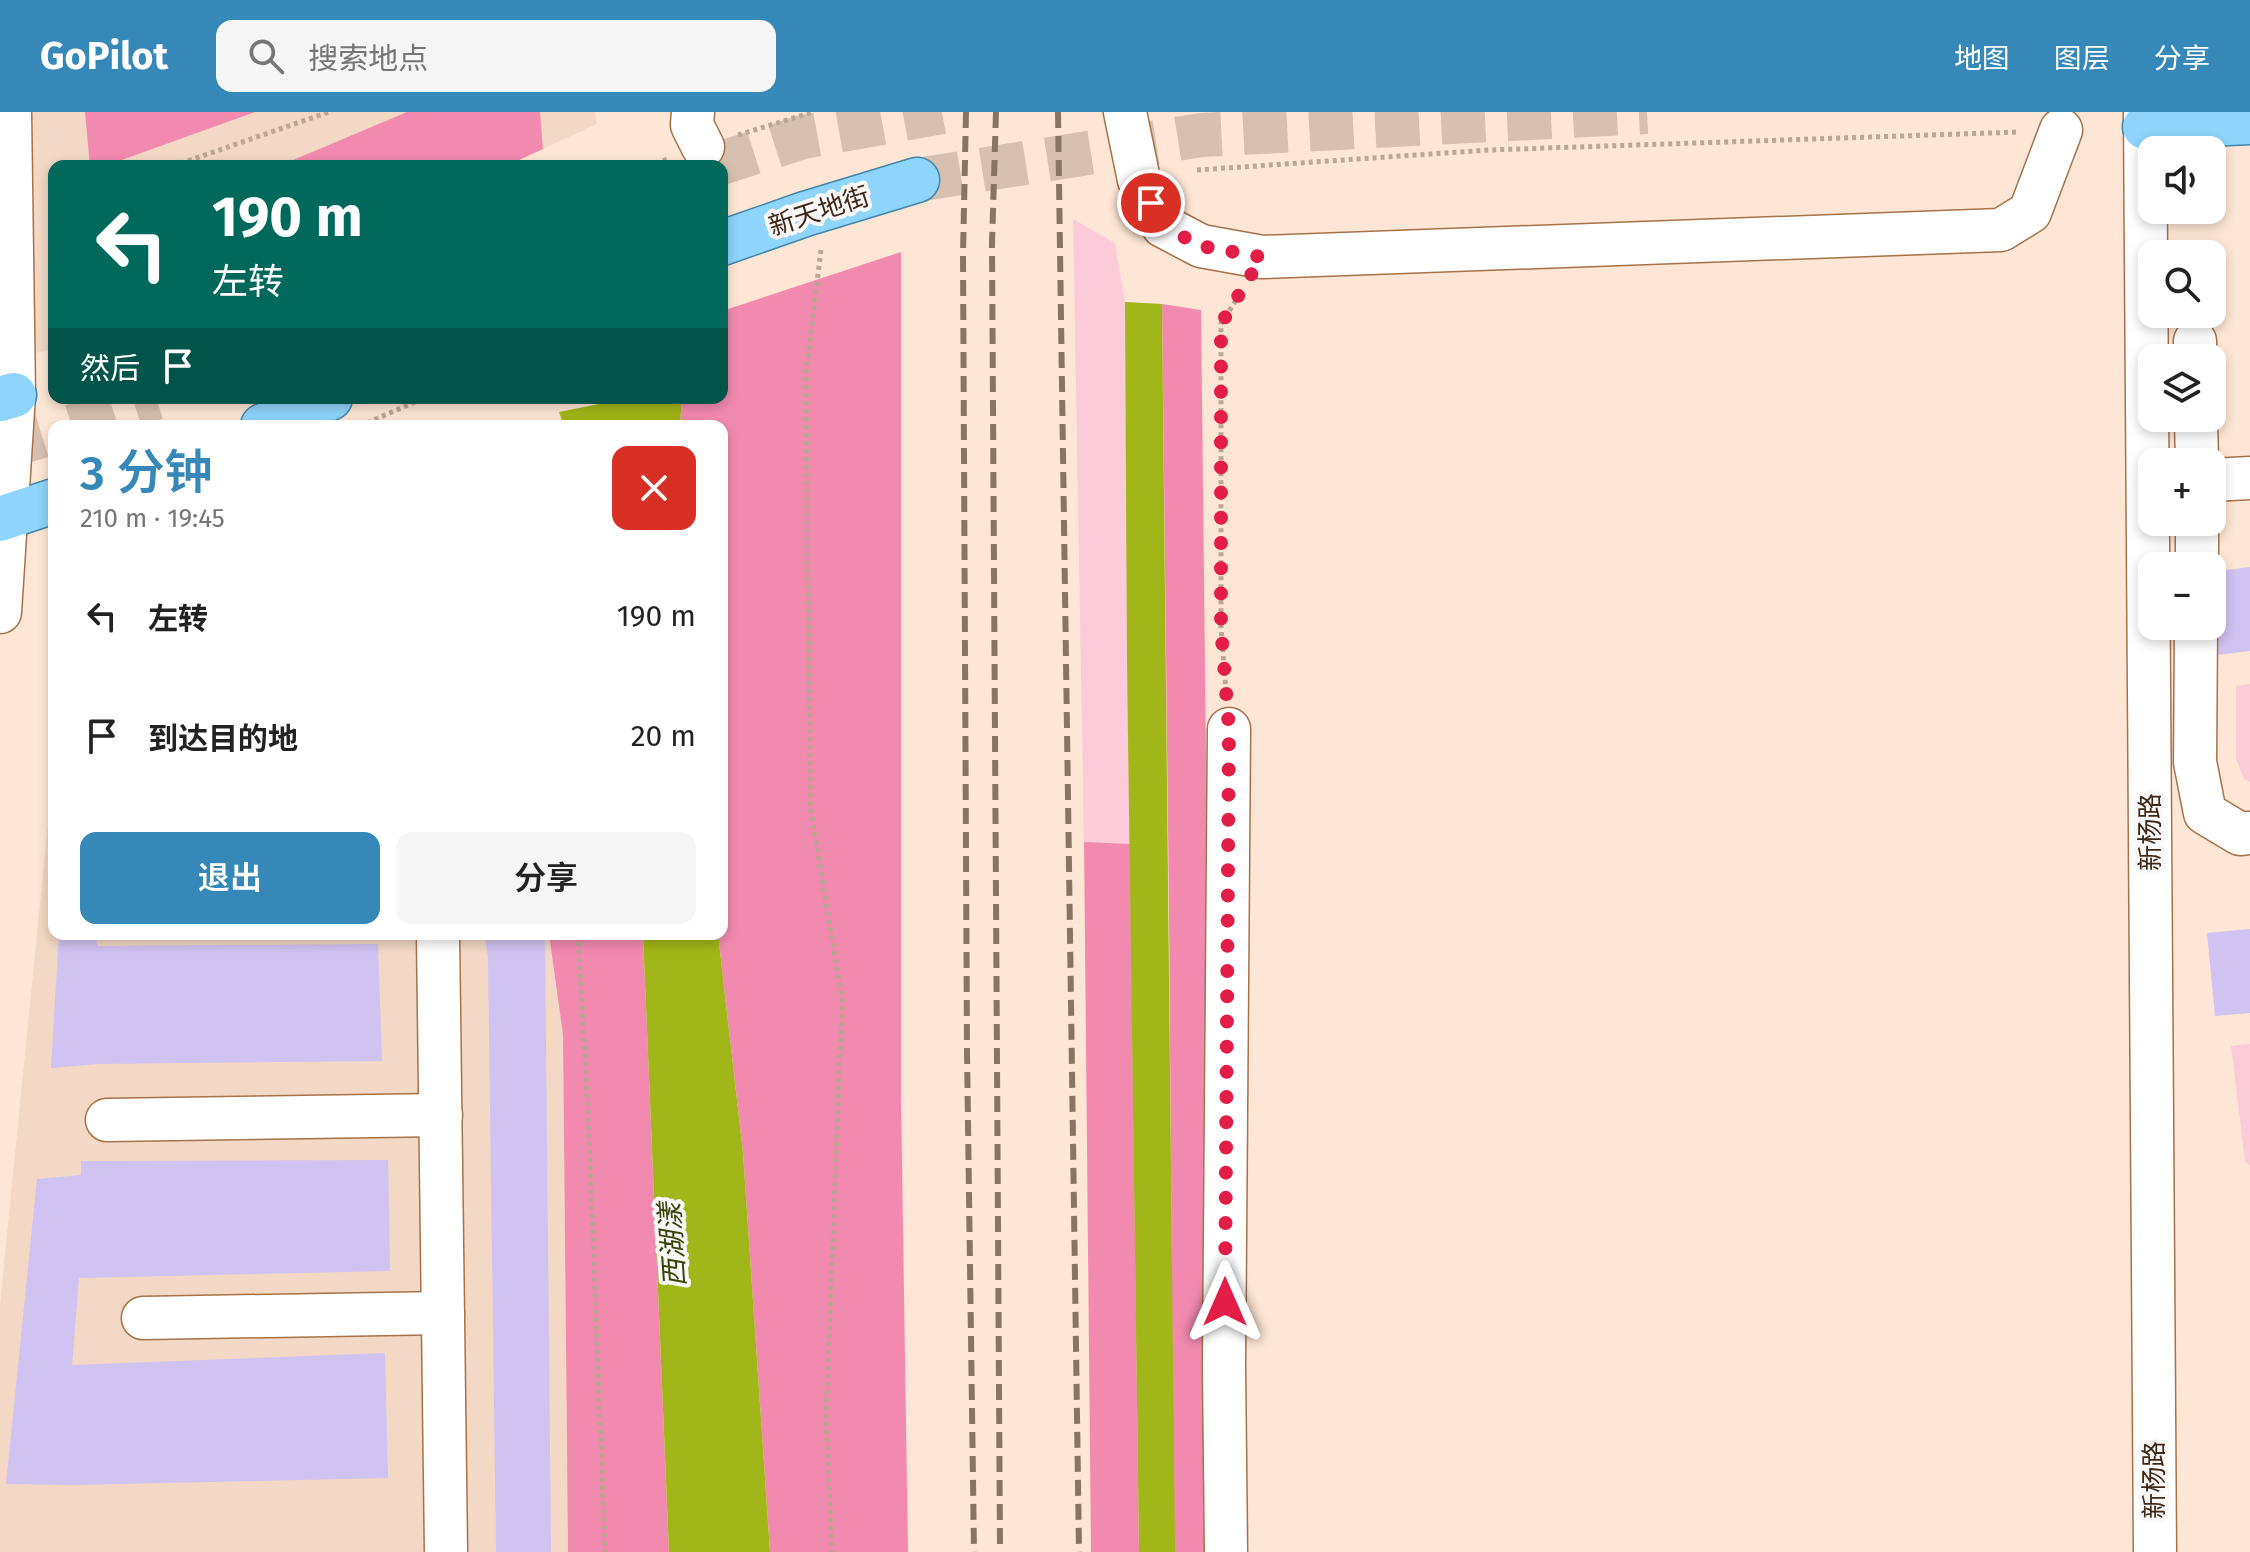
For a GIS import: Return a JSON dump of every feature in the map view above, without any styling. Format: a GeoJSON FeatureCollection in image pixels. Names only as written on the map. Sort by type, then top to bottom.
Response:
{"type":"FeatureCollection","features":[{"type":"Feature","properties":{"kind":"main road"},"geometry":{"type":"LineString","coordinates":[[2145,120],[2250,122]]}},
{"type":"Feature","properties":{"kind":"main road","name":"新天地街"},"geometry":{"type":"LineString","coordinates":[[728,241],[917,180]]}},
{"type":"Feature","properties":{"kind":"main road"},"geometry":{"type":"LineString","coordinates":[[277,420],[316,404]]}},
{"type":"Feature","properties":{"kind":"main road"},"geometry":{"type":"LineString","coordinates":[[3,519],[48,503]]}},
{"type":"Feature","properties":{"kind":"street"},"geometry":{"type":"LineString","coordinates":[[0,612],[7,397],[10,112]]}},
{"type":"Feature","properties":{"kind":"street"},"geometry":{"type":"LineString","coordinates":[[1125,112],[1139,180],[1163,226],[1201,246],[1262,257],[2001,230],[2030,212],[2061,130]]}},
{"type":"Feature","properties":{"kind":"street","name":"新杨路"},"geometry":{"type":"LineString","coordinates":[[2145,120],[2155,1552]]}},
{"type":"Feature","properties":{"kind":"street"},"geometry":{"type":"LineString","coordinates":[[2226,479],[2250,478]]}},
{"type":"Feature","properties":{"kind":"street"},"geometry":{"type":"LineString","coordinates":[[2196,640],[2195,762],[2205,813],[2240,834],[2250,833]]}},
{"type":"Feature","properties":{"kind":"street"},"geometry":{"type":"LineString","coordinates":[[1226,1552],[1224,1350],[1229,729]]}},
{"type":"Feature","properties":{"kind":"street"},"geometry":{"type":"LineString","coordinates":[[438,940],[446,1552]]}},
{"type":"Feature","properties":{"kind":"street"},"geometry":{"type":"LineString","coordinates":[[107,1120],[441,1115]]}},
{"type":"Feature","properties":{"kind":"street"},"geometry":{"type":"LineString","coordinates":[[143,1318],[443,1313]]}},
{"type":"Feature","properties":{"kind":"path"},"geometry":{"type":"LineString","coordinates":[[190,160],[329,112]]}},
{"type":"Feature","properties":{"kind":"path"},"geometry":{"type":"LineString","coordinates":[[1197,170],[1489,150],[2061,130]]}},
{"type":"Feature","properties":{"kind":"path"},"geometry":{"type":"LineString","coordinates":[[822,245],[806,372],[810,805],[842,1000],[826,1418],[832,1552]]}},
{"type":"Feature","properties":{"kind":"path"},"geometry":{"type":"LineString","coordinates":[[1229,729],[1221,627],[1221,324],[1262,257]]}},
{"type":"Feature","properties":{"kind":"path"},"geometry":{"type":"LineString","coordinates":[[373,420],[410,404]]}},
{"type":"Feature","properties":{"kind":"path"},"geometry":{"type":"LineString","coordinates":[[578,940],[605,1552]]}},
{"type":"Feature","properties":{"kind":"shaded area"},"geometry":{"type":"Polygon","coordinates":[[[0,112],[595,112],[597,124],[519,160],[48,160],[48,350],[0,361],[0,112]]]}},
{"type":"Feature","properties":{"kind":"shaded area"},"geometry":{"type":"Polygon","coordinates":[[[85,112],[255,112],[122,160],[89,160],[85,112]]]}},
{"type":"Feature","properties":{"kind":"shaded area"},"geometry":{"type":"Polygon","coordinates":[[[407,112],[540,112],[543,149],[519,160],[293,160],[407,112]]]}},
{"type":"Feature","properties":{"kind":"shaded area"},"geometry":{"type":"Polygon","coordinates":[[[1073,219],[1115,243],[1125,302],[1130,844],[1084,844],[1073,219]]]}},
{"type":"Feature","properties":{"kind":"shaded area"},"geometry":{"type":"Polygon","coordinates":[[[901,252],[901,1098],[908,1552],[770,1552],[743,1153],[719,940],[728,940],[728,420],[680,420],[682,404],[728,404],[728,309],[901,252]]]}},
{"type":"Feature","properties":{"kind":"shaded area"},"geometry":{"type":"Polygon","coordinates":[[[1162,304],[1201,310],[1215,1552],[1174,1552],[1162,304]]]}},
{"type":"Feature","properties":{"kind":"shaded area"},"geometry":{"type":"Polygon","coordinates":[[[2250,684],[2250,782],[2244,779],[2236,758],[2236,686],[2250,684]]]}},
{"type":"Feature","properties":{"kind":"shaded area"},"geometry":{"type":"Polygon","coordinates":[[[48,823],[48,940],[550,940],[563,1035],[568,1552],[0,1552],[0,1305],[48,823]]]}},
{"type":"Feature","properties":{"kind":"shaded area"},"geometry":{"type":"Polygon","coordinates":[[[1084,842],[1130,844],[1139,1552],[1091,1552],[1084,842]]]}},
{"type":"Feature","properties":{"kind":"shaded area"},"geometry":{"type":"Polygon","coordinates":[[[550,940],[643,940],[669,1552],[568,1552],[563,1035],[550,940]]]}},
{"type":"Feature","properties":{"kind":"shaded area"},"geometry":{"type":"Polygon","coordinates":[[[2250,1044],[2250,1165],[2245,1162],[2231,1046],[2250,1044]]]}},
{"type":"Feature","properties":{"kind":"water"},"geometry":{"type":"Polygon","coordinates":[[[1125,302],[1162,304],[1175,1552],[1139,1552],[1125,302]]]}},
{"type":"Feature","properties":{"kind":"water"},"geometry":{"type":"Polygon","coordinates":[[[599,404],[682,404],[680,420],[562,420],[559,412],[599,404]]]}},
{"type":"Feature","properties":{"kind":"water","name":"西湖漾"},"geometry":{"type":"Polygon","coordinates":[[[643,940],[719,940],[743,1153],[770,1552],[669,1552],[643,940]]]}},
{"type":"Feature","properties":{"kind":"building"},"geometry":{"type":"Polygon","coordinates":[[[2250,567],[2250,651],[2218,655],[2216,640],[2226,640],[2226,570],[2250,567]]]}},
{"type":"Feature","properties":{"kind":"building"},"geometry":{"type":"Polygon","coordinates":[[[2250,929],[2250,1013],[2215,1016],[2207,933],[2250,929]]]}},
{"type":"Feature","properties":{"kind":"building"},"geometry":{"type":"Polygon","coordinates":[[[59,940],[96,940],[97,946],[378,944],[382,1061],[98,1064],[51,1068],[59,940]]]}},
{"type":"Feature","properties":{"kind":"building"},"geometry":{"type":"Polygon","coordinates":[[[485,940],[545,941],[551,1552],[496,1552],[488,956],[485,940]]]}},
{"type":"Feature","properties":{"kind":"building"},"geometry":{"type":"Polygon","coordinates":[[[388,1160],[390,1271],[79,1278],[72,1365],[385,1353],[388,1478],[6,1484],[37,1179],[81,1175],[81,1161],[388,1160]]]}},
{"type":"Feature","properties":{"kind":"tunnel"},"geometry":{"type":"LineString","coordinates":[[728,161],[803,137],[942,112]]}},
{"type":"Feature","properties":{"kind":"tunnel"},"geometry":{"type":"LineString","coordinates":[[917,180],[1202,135],[1647,112]]}},
{"type":"Feature","properties":{"kind":"tunnel"},"geometry":{"type":"LineString","coordinates":[[90,420],[138,404]]}},
{"type":"Feature","properties":{"kind":"tunnel"},"geometry":{"type":"LineString","coordinates":[[0,449],[48,434]]}},
{"type":"Feature","properties":{"kind":"railway"},"geometry":{"type":"LineString","coordinates":[[966,112],[963,255],[967,1051],[974,1552]]}},
{"type":"Feature","properties":{"kind":"railway"},"geometry":{"type":"LineString","coordinates":[[996,112],[992,244],[1000,1552]]}},
{"type":"Feature","properties":{"kind":"railway"},"geometry":{"type":"LineString","coordinates":[[1058,112],[1079,1552]]}},
{"type":"Feature","properties":{"kind":"route"},"geometry":{"type":"LineString","coordinates":[[1151,203],[1163,226],[1201,246],[1262,257],[1221,324],[1221,627],[1229,729],[1225,1302]]}}]}
